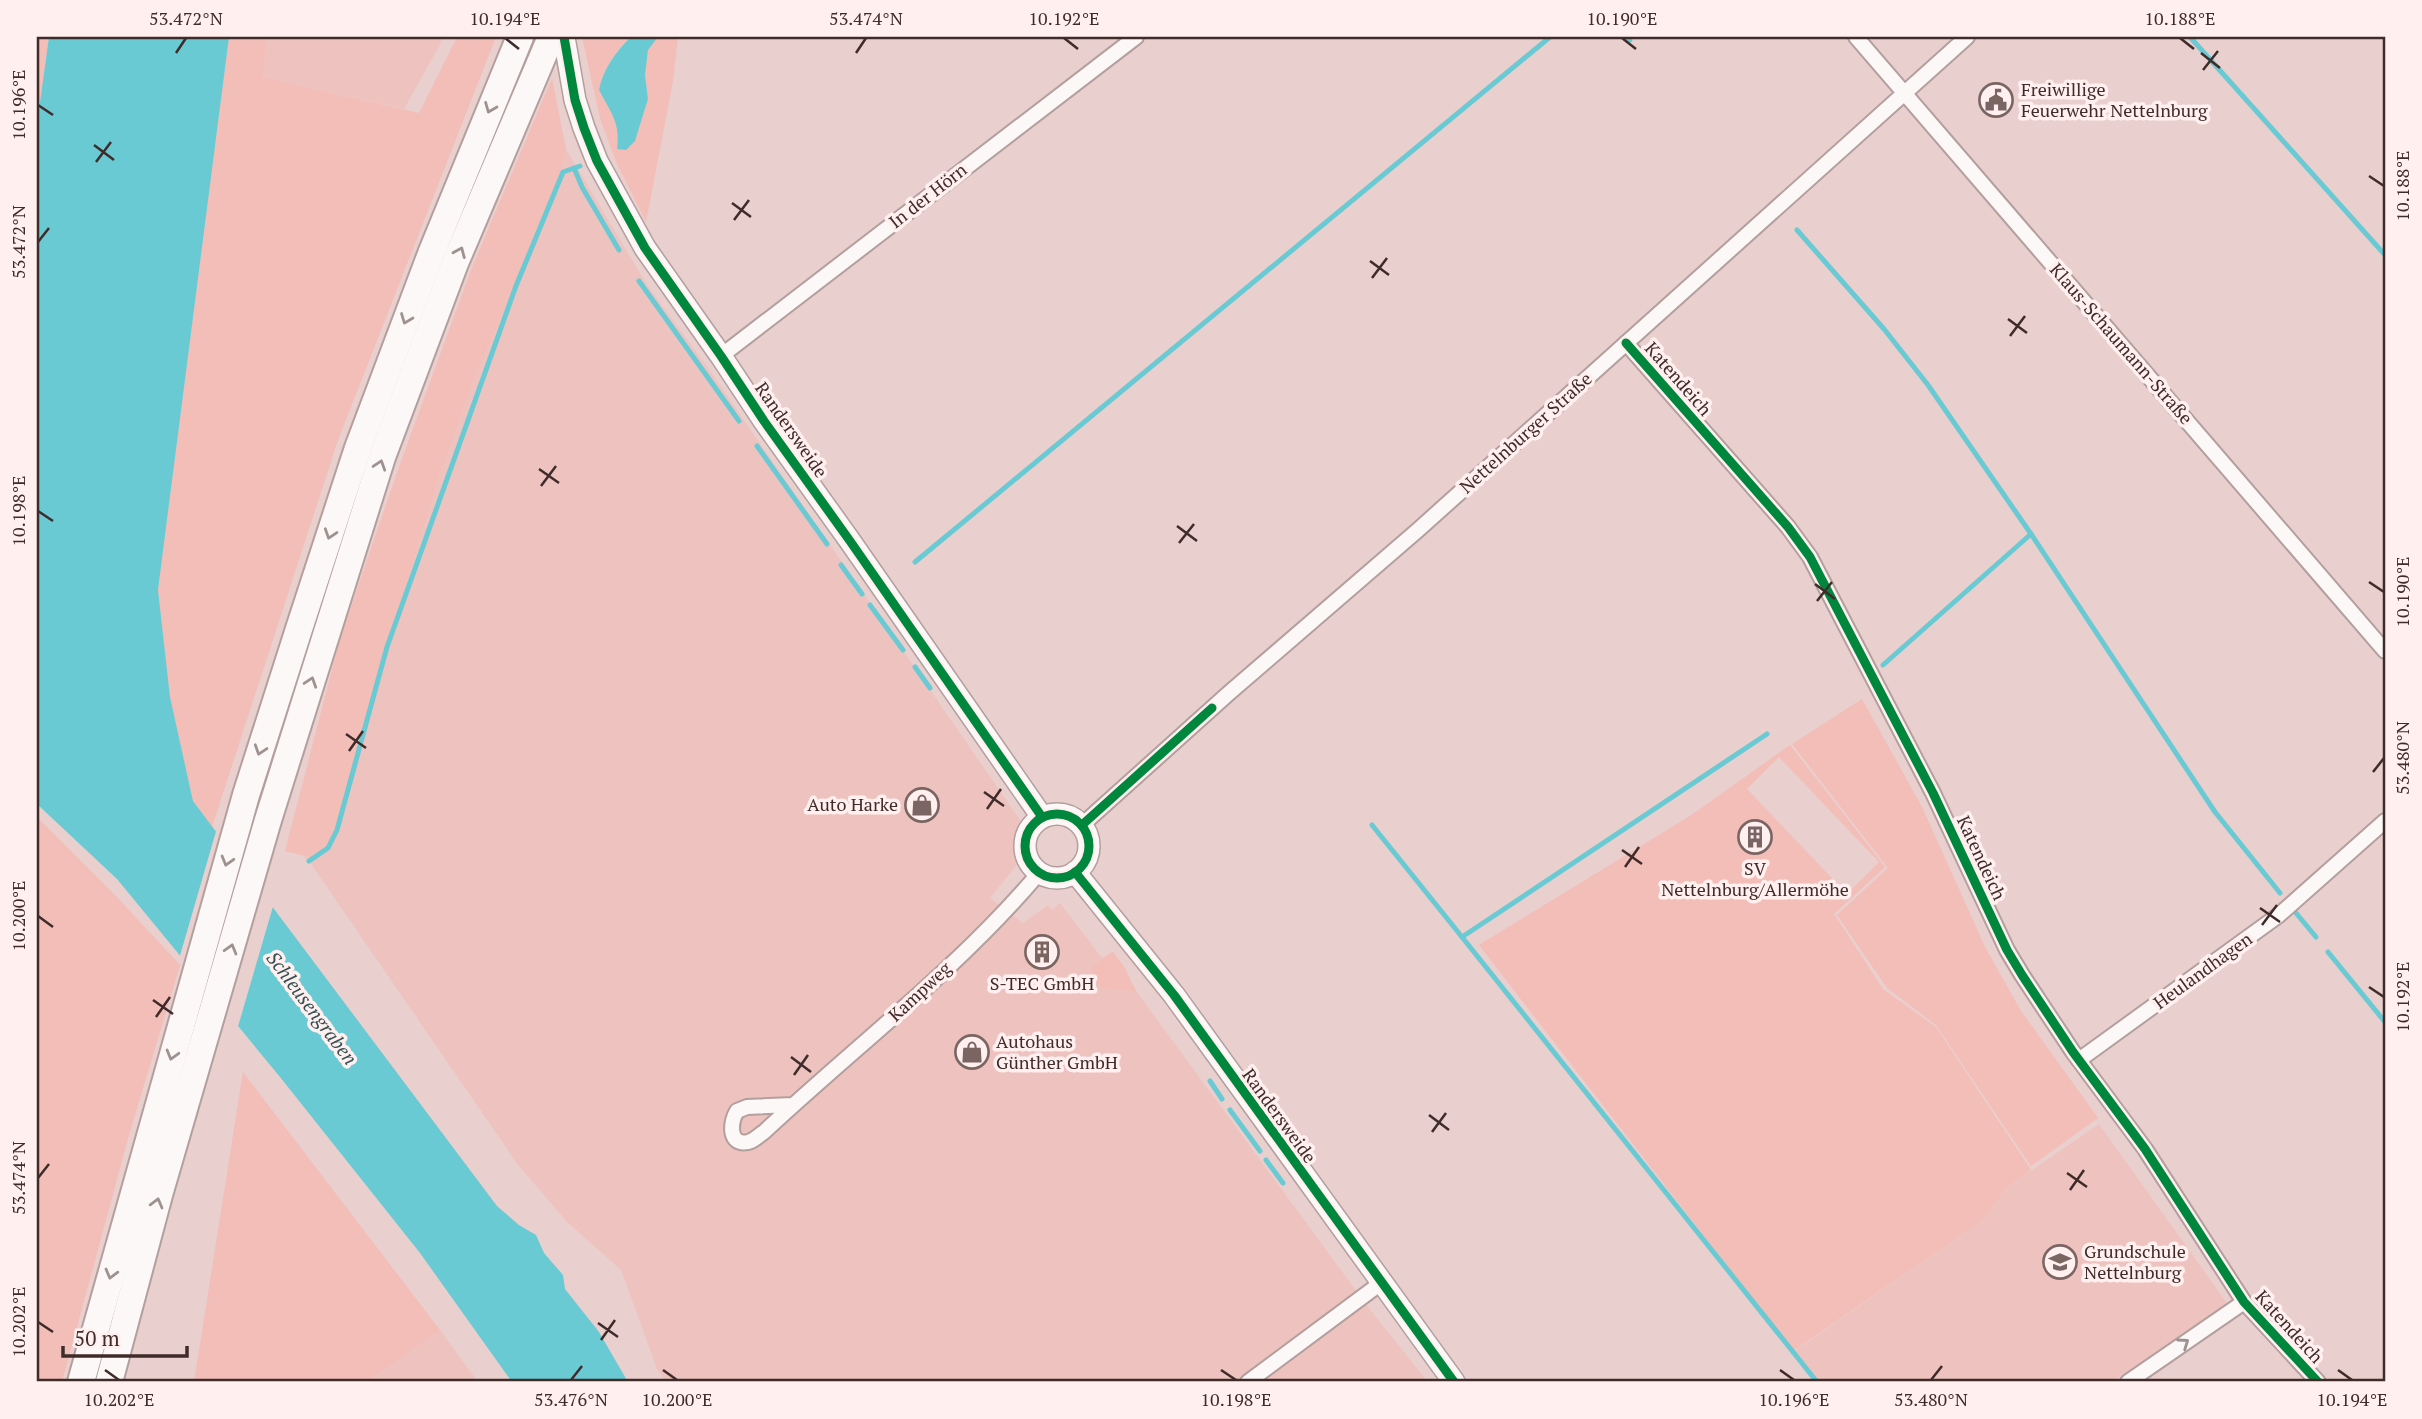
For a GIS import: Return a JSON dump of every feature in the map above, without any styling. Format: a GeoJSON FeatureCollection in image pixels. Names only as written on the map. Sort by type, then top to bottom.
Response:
{"type":"FeatureCollection","features":[{"type":"Feature","properties":{"kind":"highway"},"geometry":{"type":"LineString","coordinates":[[109,1382],[159,1195],[268,821],[382,457],[455,263],[551,37]]}},
{"type":"Feature","properties":{"kind":"highway"},"geometry":{"type":"LineString","coordinates":[[81,1382],[246,795],[358,448],[431,254],[518,41]]}},
{"type":"Feature","properties":{"kind":"highway"},"geometry":{"type":"LineString","coordinates":[[116,1382],[121,1340]]}},
{"type":"Feature","properties":{"kind":"street","name":"Randersweide"},"geometry":{"type":"LineString","coordinates":[[564,37],[575,100],[597,161],[645,248],[1042,817]]}},
{"type":"Feature","properties":{"kind":"street","name":"In der Hörn"},"geometry":{"type":"LineString","coordinates":[[721,356],[1136,37]]}},
{"type":"Feature","properties":{"kind":"street","name":"Klaus-Schaumann-Straße"},"geometry":{"type":"LineString","coordinates":[[1856,37],[2385,651]]}},
{"type":"Feature","properties":{"kind":"street","name":"Nettelnburger Straße"},"geometry":{"type":"LineString","coordinates":[[1082,825],[1967,37]]}},
{"type":"Feature","properties":{"kind":"street","name":"Katendeich"},"geometry":{"type":"LineString","coordinates":[[1626,343],[1788,527],[1810,557],[1938,804],[2007,950],[2079,1060],[2145,1149],[2244,1302],[2318,1382]]}},
{"type":"Feature","properties":{"kind":"street"},"geometry":{"type":"LineString","coordinates":[[1054,813],[1074,818],[1082,825],[1088,835],[1089,845],[1083,865],[1075,872],[1055,878],[1039,873],[1029,862],[1025,842],[1034,822],[1054,813]]}},
{"type":"Feature","properties":{"kind":"street","name":"Heulandhagen"},"geometry":{"type":"LineString","coordinates":[[2079,1060],[2279,915],[2385,821]]}},
{"type":"Feature","properties":{"kind":"street","name":"Randersweide"},"geometry":{"type":"LineString","coordinates":[[1075,872],[1174,995],[1454,1382]]}},
{"type":"Feature","properties":{"kind":"street","name":"Kampweg"},"geometry":{"type":"LineString","coordinates":[[793,1105],[892,1018],[1009,908],[1039,873]]}},
{"type":"Feature","properties":{"kind":"street"},"geometry":{"type":"LineString","coordinates":[[1248,1382],[1381,1283]]}},
{"type":"Feature","properties":{"kind":"street"},"geometry":{"type":"LineString","coordinates":[[2128,1382],[2244,1302]]}},
{"type":"Feature","properties":{"kind":"shaded area"},"geometry":{"type":"Polygon","coordinates":[[[37,37],[49,37],[37,124],[37,37]]]}},
{"type":"Feature","properties":{"kind":"shaded area"},"geometry":{"type":"Polygon","coordinates":[[[229,37],[267,37],[263,77],[419,113],[457,37],[496,37],[338,440],[212,827],[193,801],[170,698],[158,590],[229,37]]]}},
{"type":"Feature","properties":{"kind":"shaded area"},"geometry":{"type":"Polygon","coordinates":[[[267,37],[444,37],[404,109],[263,77],[267,37]]]}},
{"type":"Feature","properties":{"kind":"shaded area"},"geometry":{"type":"Polygon","coordinates":[[[582,37],[631,37],[610,62],[600,93],[610,106],[620,133],[635,141],[648,99],[645,75],[648,50],[658,37],[678,37],[673,81],[646,222],[617,164],[600,118],[582,37]]]}},
{"type":"Feature","properties":{"kind":"shaded area"},"geometry":{"type":"Polygon","coordinates":[[[552,78],[566,149],[558,185],[472,385],[439,478],[387,647],[337,830],[328,848],[313,858],[285,851],[340,639],[400,464],[471,270],[552,78]]]}},
{"type":"Feature","properties":{"kind":"shaded area"},"geometry":{"type":"Polygon","coordinates":[[[566,149],[647,285],[708,368],[1020,820],[1016,866],[990,898],[1023,923],[1048,905],[1052,910],[1060,903],[1102,958],[1113,952],[1136,991],[1371,1311],[1428,1382],[666,1382],[657,1369],[621,1270],[567,1222],[518,1165],[309,861],[302,856],[313,858],[337,830],[387,647],[439,478],[472,385],[558,185],[566,149]]]}},
{"type":"Feature","properties":{"kind":"shaded area"},"geometry":{"type":"Polygon","coordinates":[[[1862,699],[1922,807],[1985,947],[2021,1011],[2098,1118],[2031,1166],[1936,1025],[1887,988],[1837,915],[1888,868],[1792,744],[1862,699]]]}},
{"type":"Feature","properties":{"kind":"shaded area"},"geometry":{"type":"Polygon","coordinates":[[[1790,745],[1885,867],[1834,914],[1883,989],[1936,1027],[2031,1170],[2007,1187],[1983,1220],[1793,1351],[1479,945],[1693,814],[1790,745]],[[1779,757],[1747,789],[1847,894],[1879,862],[1779,757]]]}},
{"type":"Feature","properties":{"kind":"shaded area"},"geometry":{"type":"Polygon","coordinates":[[[37,817],[180,965],[129,1135],[62,1382],[37,1382],[37,817]]]}},
{"type":"Feature","properties":{"kind":"shaded area"},"geometry":{"type":"Polygon","coordinates":[[[1113,952],[1136,991],[1102,988],[1091,973],[1093,966],[1113,952]]]}},
{"type":"Feature","properties":{"kind":"shaded area"},"geometry":{"type":"Polygon","coordinates":[[[243,1072],[440,1330],[367,1382],[194,1382],[243,1072]]]}},
{"type":"Feature","properties":{"kind":"shaded area","name":"Grundschule Nettelnburg"},"geometry":{"type":"Polygon","coordinates":[[[2099,1124],[2227,1303],[2112,1382],[1817,1382],[1793,1352],[1983,1220],[2007,1187],[2099,1124]]]}},
{"type":"Feature","properties":{"kind":"shaded area"},"geometry":{"type":"Polygon","coordinates":[[[440,1330],[478,1382],[367,1382],[440,1330]]]}},
{"type":"Feature","properties":{"kind":"water","name":"Schleusengraben"},"geometry":{"type":"Polygon","coordinates":[[[49,37],[229,37],[158,590],[170,697],[193,801],[497,1206],[519,1225],[536,1235],[544,1253],[563,1275],[565,1289],[599,1332],[628,1382],[512,1382],[420,1253],[280,1077],[117,879],[37,804],[37,124],[49,37]]]}},
{"type":"Feature","properties":{"kind":"water"},"geometry":{"type":"Polygon","coordinates":[[[631,37],[658,37],[648,50],[645,75],[648,99],[635,141],[626,150],[617,149],[616,124],[599,90],[611,61],[631,37]]]}},
{"type":"Feature","properties":{"kind":"pier"},"geometry":{"type":"Polygon","coordinates":[[[217,828],[274,903],[237,1030],[179,959],[217,828]]]}},
{"type":"Feature","properties":{"kind":"waterway"},"geometry":{"type":"LineString","coordinates":[[915,562],[1550,37]]}},
{"type":"Feature","properties":{"kind":"waterway"},"geometry":{"type":"LineString","coordinates":[[1627,37],[1630,40]]}},
{"type":"Feature","properties":{"kind":"waterway"},"geometry":{"type":"LineString","coordinates":[[2190,37],[2385,255]]}},
{"type":"Feature","properties":{"kind":"waterway"},"geometry":{"type":"LineString","coordinates":[[309,861],[328,848],[337,830],[387,647],[516,286],[563,172],[580,166]]}},
{"type":"Feature","properties":{"kind":"waterway"},"geometry":{"type":"LineString","coordinates":[[574,168],[582,187],[619,250]]}},
{"type":"Feature","properties":{"kind":"waterway"},"geometry":{"type":"LineString","coordinates":[[1797,230],[1884,329],[1928,385],[2031,534],[2215,812],[2280,893]]}},
{"type":"Feature","properties":{"kind":"waterway"},"geometry":{"type":"LineString","coordinates":[[639,281],[739,421]]}},
{"type":"Feature","properties":{"kind":"waterway"},"geometry":{"type":"LineString","coordinates":[[757,446],[827,544]]}},
{"type":"Feature","properties":{"kind":"waterway"},"geometry":{"type":"LineString","coordinates":[[1883,665],[2031,534]]}},
{"type":"Feature","properties":{"kind":"waterway"},"geometry":{"type":"LineString","coordinates":[[841,565],[862,594]]}},
{"type":"Feature","properties":{"kind":"waterway"},"geometry":{"type":"LineString","coordinates":[[870,605],[903,650]]}},
{"type":"Feature","properties":{"kind":"waterway"},"geometry":{"type":"LineString","coordinates":[[915,667],[930,688]]}},
{"type":"Feature","properties":{"kind":"waterway"},"geometry":{"type":"LineString","coordinates":[[1372,825],[1462,937],[1767,734]]}},
{"type":"Feature","properties":{"kind":"waterway"},"geometry":{"type":"LineString","coordinates":[[2296,913],[2316,937]]}},
{"type":"Feature","properties":{"kind":"waterway"},"geometry":{"type":"LineString","coordinates":[[1462,937],[1817,1382]]}},
{"type":"Feature","properties":{"kind":"waterway"},"geometry":{"type":"LineString","coordinates":[[2328,952],[2385,1022]]}},
{"type":"Feature","properties":{"kind":"waterway"},"geometry":{"type":"LineString","coordinates":[[1210,1081],[1222,1099]]}},
{"type":"Feature","properties":{"kind":"waterway"},"geometry":{"type":"LineString","coordinates":[[1230,1110],[1260,1151]]}},
{"type":"Feature","properties":{"kind":"waterway"},"geometry":{"type":"LineString","coordinates":[[1266,1160],[1283,1183]]}},
{"type":"Feature","properties":{"kind":"cycle path"},"geometry":{"type":"LineString","coordinates":[[564,37],[575,100],[584,128],[597,161],[645,248],[1042,817]]}},
{"type":"Feature","properties":{"kind":"cycle path"},"geometry":{"type":"LineString","coordinates":[[1626,343],[1788,527],[1810,557],[1933,793],[2007,950],[2022,975],[2073,1052],[2145,1149],[2244,1302],[2318,1382]]}},
{"type":"Feature","properties":{"kind":"cycle path"},"geometry":{"type":"LineString","coordinates":[[1082,825],[1212,708]]}},
{"type":"Feature","properties":{"kind":"cycle path"},"geometry":{"type":"LineString","coordinates":[[1051,814],[1063,814],[1080,823],[1087,834],[1089,846],[1087,858],[1080,869],[1063,878],[1051,878],[1039,873],[1030,864],[1025,852],[1025,840],[1030,828],[1039,819],[1051,814]]}},
{"type":"Feature","properties":{"kind":"cycle path"},"geometry":{"type":"LineString","coordinates":[[1075,872],[1174,995],[1454,1382]]}},
{"type":"Feature","properties":{"kind":"place","name":"Freiwillige Feuerwehr Nettelnburg"},"geometry":{"type":"Point","coordinates":[1996,100]}},
{"type":"Feature","properties":{"kind":"place","name":"Auto Harke"},"geometry":{"type":"Point","coordinates":[922,805]}},
{"type":"Feature","properties":{"kind":"place","name":"SV Nettelnburg/Allermöhe"},"geometry":{"type":"Point","coordinates":[1755,837]}},
{"type":"Feature","properties":{"kind":"place","name":"S-TEC GmbH"},"geometry":{"type":"Point","coordinates":[1042,952]}},
{"type":"Feature","properties":{"kind":"place","name":"Autohaus Günther GmbH"},"geometry":{"type":"Point","coordinates":[972,1052]}},
{"type":"Feature","properties":{"kind":"place","name":"Grundschule Nettelnburg"},"geometry":{"type":"Point","coordinates":[2060,1262]}}]}
